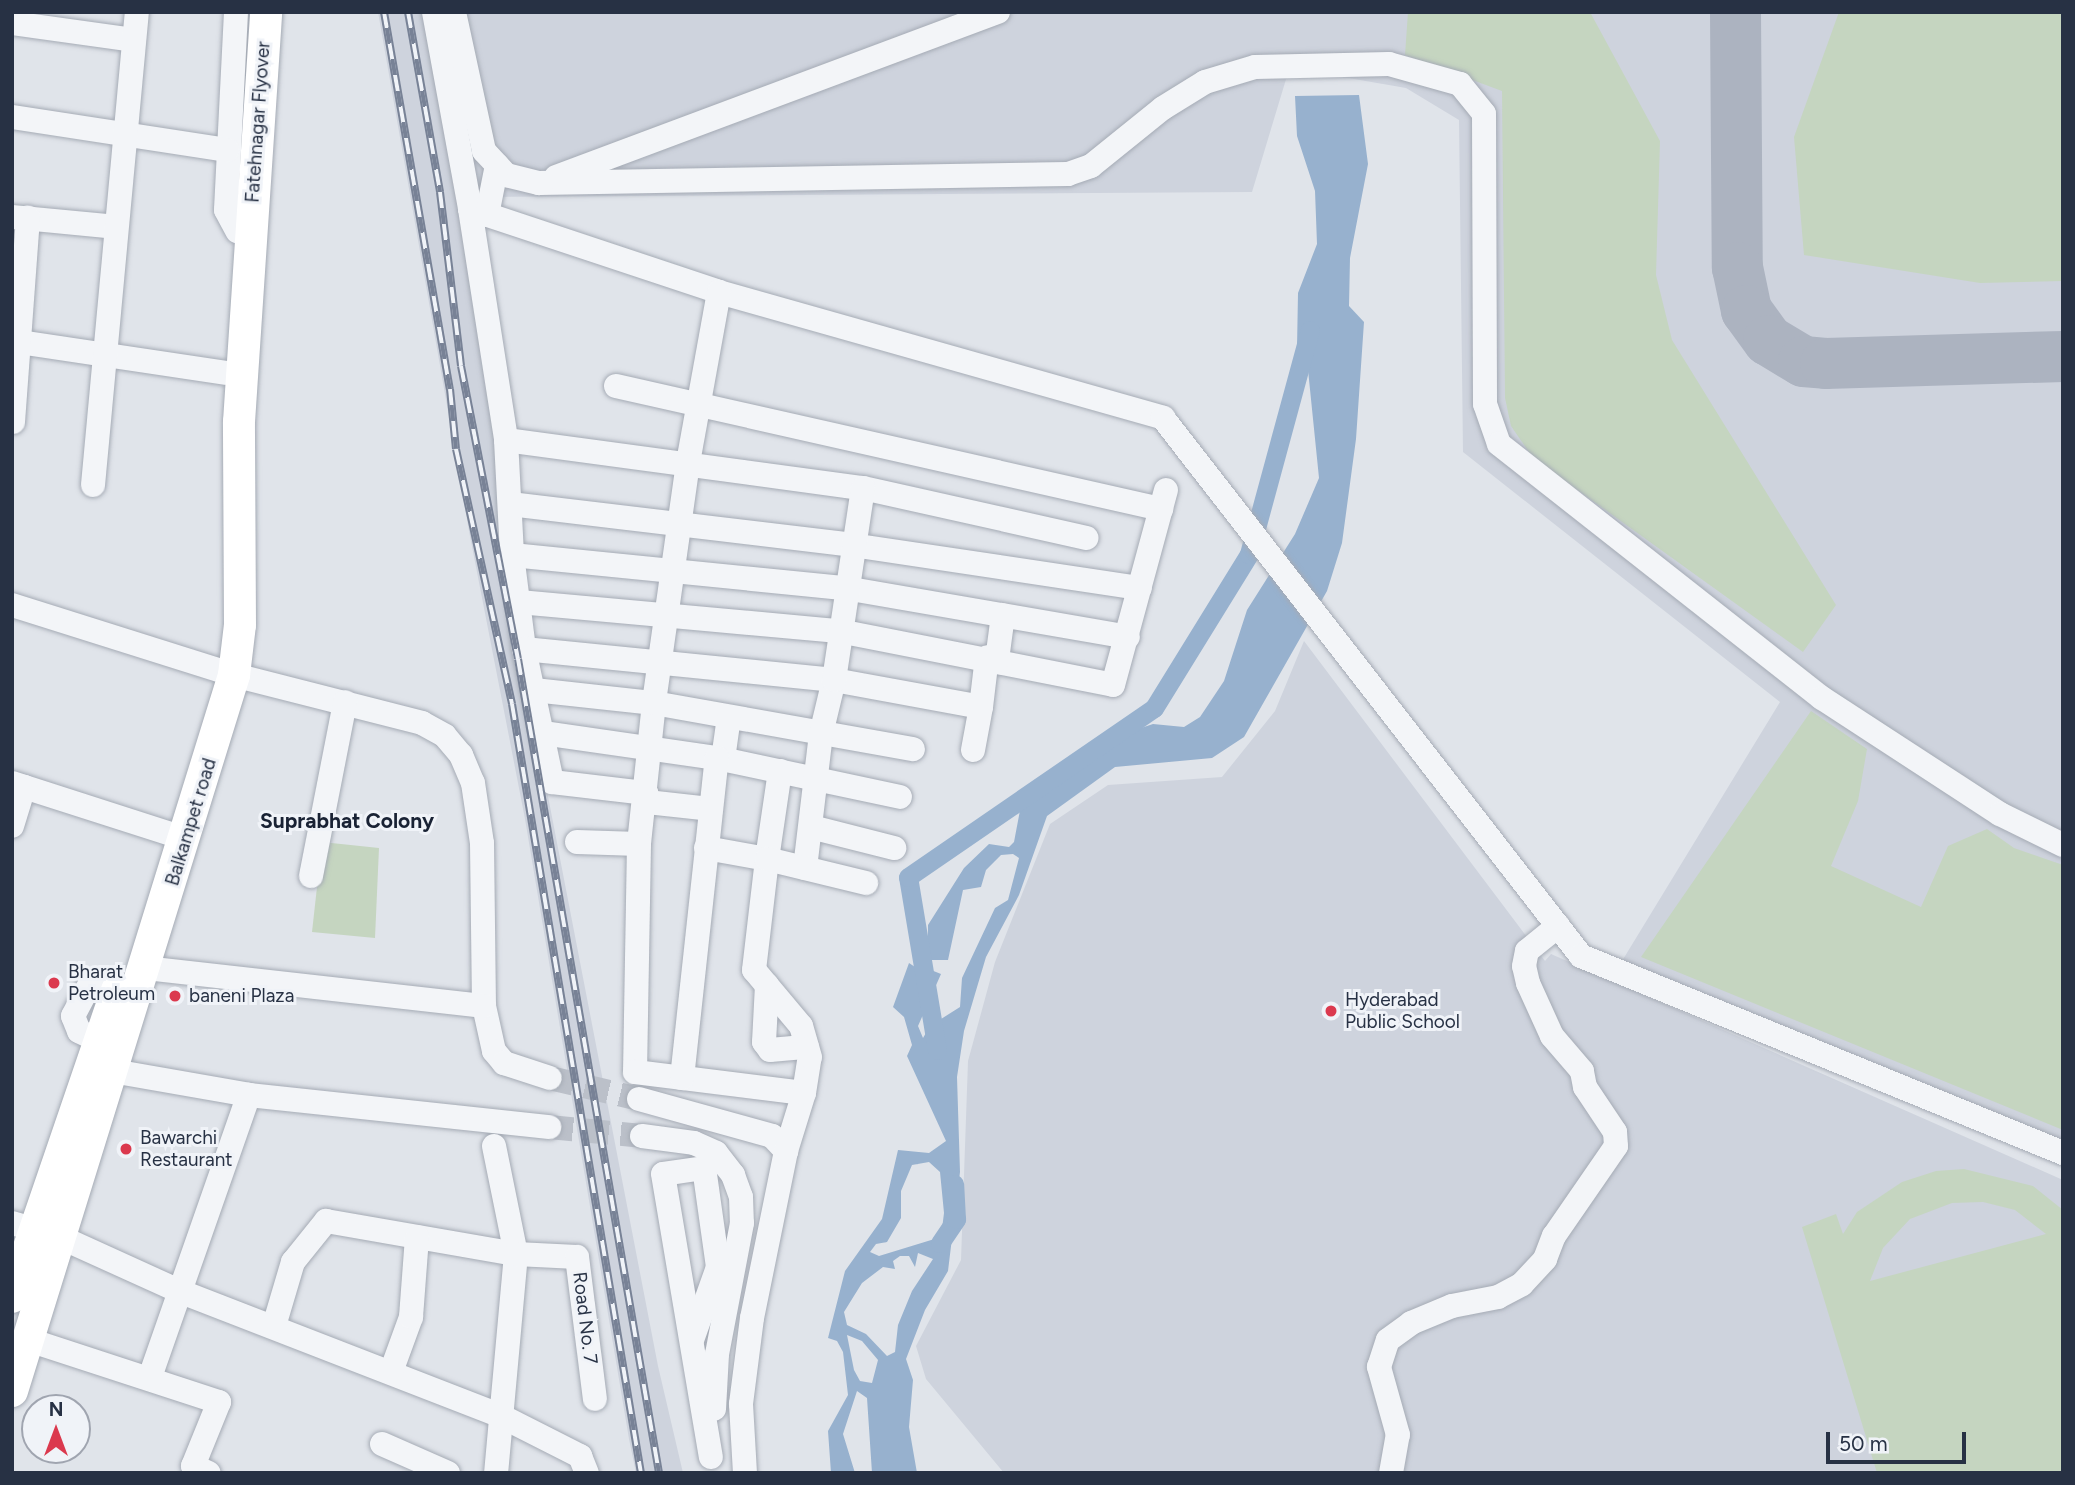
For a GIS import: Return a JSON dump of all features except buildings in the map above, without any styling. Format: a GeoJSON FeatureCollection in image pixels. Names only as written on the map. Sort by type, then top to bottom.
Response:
{"type":"FeatureCollection","features":[{"type":"Feature","properties":{"kind":"main road","name":"Fatehnagar Flyover"},"geometry":{"type":"LineString","coordinates":[[244,232],[240,168],[251,12]]}},
{"type":"Feature","properties":{"kind":"main road","name":"Fatehnagar Flyover"},"geometry":{"type":"LineString","coordinates":[[240,168],[266,12]]}},
{"type":"Feature","properties":{"kind":"main road","name":"Balkampet road"},"geometry":{"type":"LineString","coordinates":[[102,1060],[118,988],[168,833],[226,672],[220,497],[226,373],[244,232]]}},
{"type":"Feature","properties":{"kind":"main road","name":"Balkampet road"},"geometry":{"type":"LineString","coordinates":[[12,1297],[35,1230],[102,1060],[145,968],[226,672],[240,611],[239,422],[244,232]]}},
{"type":"Feature","properties":{"kind":"main road","name":"Balkampet road"},"geometry":{"type":"LineString","coordinates":[[12,1391],[29,1340],[35,1230]]}},
{"type":"Feature","properties":{"kind":"street"},"geometry":{"type":"LineString","coordinates":[[93,485],[136,12]]}},
{"type":"Feature","properties":{"kind":"street"},"geometry":{"type":"LineString","coordinates":[[12,117],[126,136],[240,168],[236,12]]}},
{"type":"Feature","properties":{"kind":"street"},"geometry":{"type":"LineString","coordinates":[[244,232],[264,222],[276,12]]}},
{"type":"Feature","properties":{"kind":"street"},"geometry":{"type":"LineString","coordinates":[[434,12],[478,212],[506,439],[512,555],[524,649],[552,782],[646,793]]}},
{"type":"Feature","properties":{"kind":"street"},"geometry":{"type":"LineString","coordinates":[[454,12],[484,151],[506,175],[539,183],[1068,174],[1091,166],[1163,108],[1205,82],[1255,67],[1388,64],[1460,84],[1484,114],[1485,404],[1499,444],[1822,698],[2000,814],[2063,845]]}},
{"type":"Feature","properties":{"kind":"street"},"geometry":{"type":"LineString","coordinates":[[539,183],[998,12]]}},
{"type":"Feature","properties":{"kind":"street"},"geometry":{"type":"LineString","coordinates":[[12,23],[134,40]]}},
{"type":"Feature","properties":{"kind":"street"},"geometry":{"type":"LineString","coordinates":[[478,212],[497,165]]}},
{"type":"Feature","properties":{"kind":"street"},"geometry":{"type":"LineString","coordinates":[[478,212],[719,292],[1163,418],[1581,956],[2063,1153]]}},
{"type":"Feature","properties":{"kind":"street"},"geometry":{"type":"LineString","coordinates":[[13,422],[20,217],[117,227]]}},
{"type":"Feature","properties":{"kind":"street"},"geometry":{"type":"LineString","coordinates":[[719,292],[688,463],[649,748],[639,844],[635,1072],[804,1093]]}},
{"type":"Feature","properties":{"kind":"street"},"geometry":{"type":"LineString","coordinates":[[16,341],[226,373]]}},
{"type":"Feature","properties":{"kind":"street"},"geometry":{"type":"LineString","coordinates":[[519,602],[839,631],[992,658],[1113,685],[1164,499],[616,386]]}},
{"type":"Feature","properties":{"kind":"street"},"geometry":{"type":"LineString","coordinates":[[506,439],[863,488],[1086,538]]}},
{"type":"Feature","properties":{"kind":"street"},"geometry":{"type":"LineString","coordinates":[[805,868],[818,779],[821,734],[834,680],[845,588],[863,488]]}},
{"type":"Feature","properties":{"kind":"street"},"geometry":{"type":"LineString","coordinates":[[510,505],[679,528],[852,545],[1140,588]]}},
{"type":"Feature","properties":{"kind":"street"},"geometry":{"type":"LineString","coordinates":[[512,555],[672,573],[845,588],[1128,637]]}},
{"type":"Feature","properties":{"kind":"street"},"geometry":{"type":"LineString","coordinates":[[12,606],[226,672],[422,723],[444,736],[461,755],[473,783],[482,843],[484,1006],[494,1051],[504,1063],[550,1078]]}},
{"type":"Feature","properties":{"kind":"street"},"geometry":{"type":"LineString","coordinates":[[973,750],[1003,615]]}},
{"type":"Feature","properties":{"kind":"street"},"geometry":{"type":"LineString","coordinates":[[524,649],[834,680],[981,707]]}},
{"type":"Feature","properties":{"kind":"street"},"geometry":{"type":"LineString","coordinates":[[534,690],[654,703],[912,749]]}},
{"type":"Feature","properties":{"kind":"street"},"geometry":{"type":"LineString","coordinates":[[311,876],[345,702]]}},
{"type":"Feature","properties":{"kind":"street"},"geometry":{"type":"LineString","coordinates":[[682,1078],[710,809],[729,717]]}},
{"type":"Feature","properties":{"kind":"street"},"geometry":{"type":"LineString","coordinates":[[543,733],[720,758],[900,797]]}},
{"type":"Feature","properties":{"kind":"street"},"geometry":{"type":"LineString","coordinates":[[744,1468],[741,1404],[752,1318],[786,1151],[804,1093],[810,1057],[801,1027],[754,970],[780,771]]}},
{"type":"Feature","properties":{"kind":"street"},"geometry":{"type":"LineString","coordinates":[[12,825],[18,785],[168,833]]}},
{"type":"Feature","properties":{"kind":"street"},"geometry":{"type":"LineString","coordinates":[[646,793],[647,802],[710,809]]}},
{"type":"Feature","properties":{"kind":"street"},"geometry":{"type":"LineString","coordinates":[[811,827],[894,848]]}},
{"type":"Feature","properties":{"kind":"street"},"geometry":{"type":"LineString","coordinates":[[577,842],[639,844]]}},
{"type":"Feature","properties":{"kind":"street"},"geometry":{"type":"LineString","coordinates":[[706,848],[767,859],[866,883]]}},
{"type":"Feature","properties":{"kind":"street"},"geometry":{"type":"LineString","coordinates":[[1391,1473],[1398,1435],[1379,1367],[1388,1340],[1421,1319],[1452,1306],[1498,1297],[1522,1284],[1545,1259],[1554,1236],[1616,1146],[1615,1132],[1585,1087],[1571,1054],[1552,1036],[1528,983],[1524,966],[1528,951],[1558,926]]}},
{"type":"Feature","properties":{"kind":"street"},"geometry":{"type":"LineString","coordinates":[[145,968],[484,1006]]}},
{"type":"Feature","properties":{"kind":"street"},"geometry":{"type":"LineString","coordinates":[[767,985],[764,1042],[770,1050],[807,1047]]}},
{"type":"Feature","properties":{"kind":"street"},"geometry":{"type":"LineString","coordinates":[[102,1060],[249,1094],[549,1127]]}},
{"type":"Feature","properties":{"kind":"street"},"geometry":{"type":"LineString","coordinates":[[150,1377],[249,1094]]}},
{"type":"Feature","properties":{"kind":"street"},"geometry":{"type":"LineString","coordinates":[[639,1099],[772,1136],[786,1151]]}},
{"type":"Feature","properties":{"kind":"street"},"geometry":{"type":"LineString","coordinates":[[642,1136],[695,1143],[716,1153],[733,1175],[741,1197],[742,1223],[717,1354],[712,1466]]}},
{"type":"Feature","properties":{"kind":"street"},"geometry":{"type":"LineString","coordinates":[[494,1146],[516,1254],[496,1473]]}},
{"type":"Feature","properties":{"kind":"street"},"geometry":{"type":"LineString","coordinates":[[692,1340],[718,1267],[704,1168],[663,1174],[669,1226],[692,1340],[712,1466]]}},
{"type":"Feature","properties":{"kind":"street"},"geometry":{"type":"LineString","coordinates":[[274,1326],[293,1262],[326,1221],[516,1254]]}},
{"type":"Feature","properties":{"kind":"street"},"geometry":{"type":"LineString","coordinates":[[669,1226],[711,1222]]}},
{"type":"Feature","properties":{"kind":"street"},"geometry":{"type":"LineString","coordinates":[[35,1230],[179,1291],[501,1416],[580,1456],[587,1473]]}},
{"type":"Feature","properties":{"kind":"street"},"geometry":{"type":"LineString","coordinates":[[391,1372],[411,1317],[416,1237]]}},
{"type":"Feature","properties":{"kind":"street","name":"Road No. 7"},"geometry":{"type":"LineString","coordinates":[[516,1254],[577,1257],[595,1399]]}},
{"type":"Feature","properties":{"kind":"street"},"geometry":{"type":"LineString","coordinates":[[29,1340],[150,1377],[219,1402],[193,1466],[209,1473]]}},
{"type":"Feature","properties":{"kind":"street"},"geometry":{"type":"LineString","coordinates":[[382,1444],[448,1473]]}},
{"type":"Feature","properties":{"kind":"shaded area"},"geometry":{"type":"Polygon","coordinates":[[[378,12],[424,12],[499,440],[547,791],[658,1366],[683,1473],[636,1473],[525,819],[469,531],[378,12]]]}},
{"type":"Feature","properties":{"kind":"shaded area"},"geometry":{"type":"Polygon","coordinates":[[[442,12],[2063,12],[2063,1143],[1622,961],[1780,702],[1463,452],[1459,120],[1406,88],[1337,76],[1287,76],[1252,192],[477,197],[442,12]]]}},
{"type":"Feature","properties":{"kind":"shaded area","name":"Hyderabad Public School"},"geometry":{"type":"Polygon","coordinates":[[[1304,641],[1545,961],[1551,954],[2063,1180],[2063,1473],[1004,1473],[926,1379],[916,1346],[961,1260],[968,1061],[995,962],[1050,824],[1108,785],[1222,777],[1275,711],[1304,641]]]}},
{"type":"Feature","properties":{"kind":"green space"},"geometry":{"type":"Polygon","coordinates":[[[1408,12],[1590,12],[1660,141],[1656,275],[1672,340],[1836,605],[1803,652],[1533,458],[1511,426],[1505,398],[1502,91],[1405,55],[1408,12]]]}},
{"type":"Feature","properties":{"kind":"green space"},"geometry":{"type":"Polygon","coordinates":[[[1839,12],[2063,12],[2063,281],[1980,283],[1804,255],[1794,137],[1839,12]]]}},
{"type":"Feature","properties":{"kind":"green space"},"geometry":{"type":"Polygon","coordinates":[[[1811,711],[1867,749],[1858,801],[1831,866],[1921,907],[1948,846],[1987,829],[2014,848],[2063,865],[2063,1130],[1641,957],[1811,711]]]}},
{"type":"Feature","properties":{"kind":"green space"},"geometry":{"type":"Polygon","coordinates":[[[322,842],[379,848],[375,938],[312,932],[322,842]]]}},
{"type":"Feature","properties":{"kind":"green space"},"geometry":{"type":"Polygon","coordinates":[[[1964,1169],[2033,1186],[2063,1210],[2063,1473],[1877,1473],[1802,1227],[1836,1214],[1843,1234],[1857,1212],[1902,1182],[1936,1171],[1964,1169]],[[1983,1202],[1952,1203],[1910,1219],[1883,1248],[1870,1281],[2046,1234],[2015,1210],[1983,1202]]]}},
{"type":"Feature","properties":{"kind":"water"},"geometry":{"type":"Polygon","coordinates":[[[1359,95],[1368,164],[1350,258],[1349,306],[1364,322],[1356,439],[1342,543],[1327,591],[1244,737],[1212,758],[1115,767],[1047,816],[1019,895],[986,957],[964,1031],[957,1077],[960,1172],[948,1271],[925,1310],[906,1359],[913,1380],[909,1427],[917,1473],[872,1473],[867,1398],[857,1391],[843,1434],[855,1473],[831,1473],[828,1431],[848,1395],[843,1352],[837,1341],[828,1338],[845,1271],[882,1219],[898,1150],[929,1153],[946,1141],[907,1056],[912,1045],[904,1017],[893,1007],[909,963],[915,967],[921,962],[917,951],[928,948],[928,925],[964,868],[989,844],[1009,847],[1014,842],[1021,805],[1132,731],[1153,724],[1184,727],[1200,717],[1224,681],[1247,610],[1295,534],[1319,478],[1307,360],[1297,348],[1298,293],[1317,244],[1315,191],[1297,136],[1295,96],[1359,95]],[[1013,854],[1001,855],[986,870],[981,887],[963,890],[948,960],[930,960],[931,970],[941,974],[918,1026],[923,1038],[930,1026],[960,1007],[962,978],[995,908],[1008,900],[1019,858],[1013,854]],[[929,1162],[912,1165],[901,1191],[901,1218],[887,1242],[876,1244],[870,1252],[879,1256],[941,1237],[944,1213],[940,1172],[929,1162]],[[918,1253],[915,1267],[909,1256],[900,1256],[893,1261],[895,1269],[883,1267],[862,1283],[844,1312],[847,1325],[866,1334],[887,1356],[895,1352],[898,1325],[912,1291],[933,1259],[918,1253]],[[847,1335],[854,1370],[860,1381],[872,1383],[878,1360],[862,1341],[847,1335]]]}},
{"type":"Feature","properties":{"kind":"waterway"},"geometry":{"type":"LineString","coordinates":[[937,1050],[908,877],[1154,708],[1249,554],[1310,330]]}},
{"type":"Feature","properties":{"kind":"waterway"},"geometry":{"type":"LineString","coordinates":[[940,1243],[956,1219],[954,1184]]}},
{"type":"Feature","properties":{"kind":"taxiway"},"geometry":{"type":"LineString","coordinates":[[1735,12],[1737,267],[1746,310],[1768,340],[1803,361],[1825,363],[2063,356]]}},
{"type":"Feature","properties":{"kind":"tunnel"},"geometry":{"type":"LineString","coordinates":[[550,1078],[639,1099]]}},
{"type":"Feature","properties":{"kind":"tunnel"},"geometry":{"type":"LineString","coordinates":[[549,1127],[642,1136]]}},
{"type":"Feature","properties":{"kind":"railway"},"geometry":{"type":"LineString","coordinates":[[384,12],[450,389],[456,449],[512,704],[641,1473]]}},
{"type":"Feature","properties":{"kind":"railway"},"geometry":{"type":"LineString","coordinates":[[408,12],[440,192],[461,366],[518,659],[659,1473]]}},
{"type":"Feature","properties":{"kind":"place","name":"Bharat Petroleum"},"geometry":{"type":"Point","coordinates":[54,983]}},
{"type":"Feature","properties":{"kind":"place","name":"baneni Plaza"},"geometry":{"type":"Point","coordinates":[175,996]}},
{"type":"Feature","properties":{"kind":"place","name":"Hyderabad Public School"},"geometry":{"type":"Point","coordinates":[1331,1011]}},
{"type":"Feature","properties":{"kind":"place","name":"Bawarchi Restaurant"},"geometry":{"type":"Point","coordinates":[126,1149]}},
{"type":"Feature","properties":{"kind":"district","name":"Suprabhat Colony"},"geometry":{"type":"Point","coordinates":[347,821]}}]}
